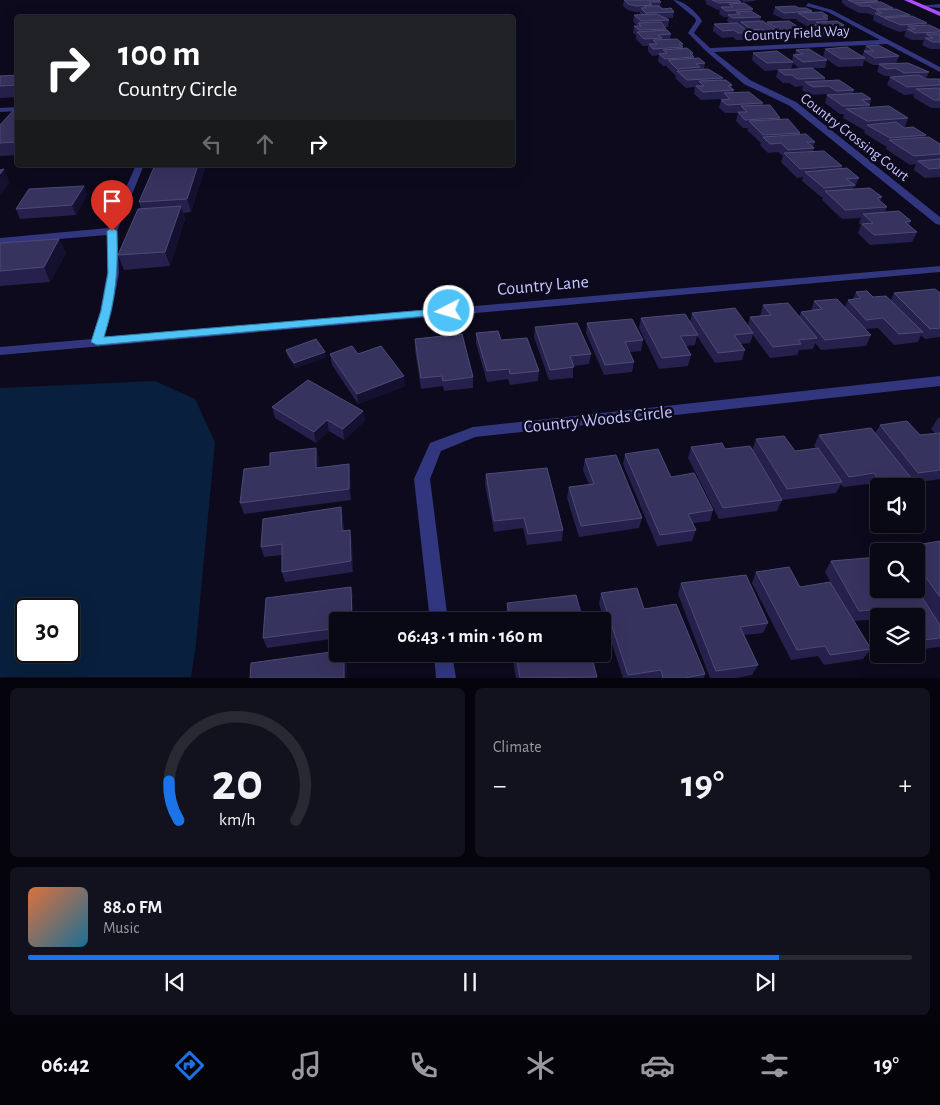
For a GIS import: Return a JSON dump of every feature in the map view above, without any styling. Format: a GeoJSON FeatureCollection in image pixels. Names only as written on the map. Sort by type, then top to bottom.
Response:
{"type":"FeatureCollection","features":[{"type":"Feature","properties":{"kind":"main road"},"geometry":{"type":"LineString","coordinates":[[908,0],[940,14]]}},
{"type":"Feature","properties":{"kind":"street","name":"Country Crossing Court"},"geometry":{"type":"LineString","coordinates":[[676,0],[697,17],[699,21],[691,33],[708,50],[747,82],[793,104],[940,222]]}},
{"type":"Feature","properties":{"kind":"street"},"geometry":{"type":"LineString","coordinates":[[808,5],[830,11],[940,70]]}},
{"type":"Feature","properties":{"kind":"street"},"geometry":{"type":"LineString","coordinates":[[922,6],[940,6]]}},
{"type":"Feature","properties":{"kind":"street","name":"Country Field Way"},"geometry":{"type":"LineString","coordinates":[[708,50],[888,42]]}},
{"type":"Feature","properties":{"kind":"street"},"geometry":{"type":"LineString","coordinates":[[0,110],[15,109]]}},
{"type":"Feature","properties":{"kind":"street"},"geometry":{"type":"LineString","coordinates":[[97,342],[106,311],[113,273],[112,231],[139,167]]}},
{"type":"Feature","properties":{"kind":"street"},"geometry":{"type":"LineString","coordinates":[[0,241],[112,231]]}},
{"type":"Feature","properties":{"kind":"street","name":"Country Lane"},"geometry":{"type":"LineString","coordinates":[[0,351],[940,269]]}},
{"type":"Feature","properties":{"kind":"street","name":"Country Woods Circle"},"geometry":{"type":"LineString","coordinates":[[438,612],[422,479],[436,447],[473,432],[940,381]]}},
{"type":"Feature","properties":{"kind":"street"},"geometry":{"type":"LineString","coordinates":[[444,662],[446,678]]}},
{"type":"Feature","properties":{"kind":"water"},"geometry":{"type":"Polygon","coordinates":[[[155,381],[195,399],[215,442],[196,644],[191,677],[0,677],[0,388],[155,381]]]}},
{"type":"Feature","properties":{"kind":"building"},"geometry":{"type":"Polygon","coordinates":[[[624,0],[659,0],[661,2],[649,2],[652,5],[636,6],[628,4],[624,0]]]}},
{"type":"Feature","properties":{"kind":"building"},"geometry":{"type":"Polygon","coordinates":[[[712,0],[738,0],[741,2],[719,3],[712,0]]]}},
{"type":"Feature","properties":{"kind":"building"},"geometry":{"type":"Polygon","coordinates":[[[848,0],[876,0],[878,1],[855,3],[881,2],[893,8],[874,9],[869,6],[861,6],[848,0]]]}},
{"type":"Feature","properties":{"kind":"building"},"geometry":{"type":"Polygon","coordinates":[[[744,3],[753,9],[726,11],[721,7],[733,7],[729,4],[744,3]]]}},
{"type":"Feature","properties":{"kind":"building"},"geometry":{"type":"Polygon","coordinates":[[[644,6],[659,6],[663,9],[671,8],[674,12],[646,13],[641,8],[646,8],[644,6]]]}},
{"type":"Feature","properties":{"kind":"building"},"geometry":{"type":"Polygon","coordinates":[[[795,6],[812,11],[784,13],[775,7],[795,6]]]}},
{"type":"Feature","properties":{"kind":"building"},"geometry":{"type":"Polygon","coordinates":[[[896,9],[910,15],[882,17],[875,13],[882,13],[876,10],[896,9]]]}},
{"type":"Feature","properties":{"kind":"building"},"geometry":{"type":"Polygon","coordinates":[[[751,11],[761,17],[733,18],[728,15],[740,14],[736,12],[751,11]]]}},
{"type":"Feature","properties":{"kind":"building"},"geometry":{"type":"Polygon","coordinates":[[[822,12],[828,16],[823,16],[828,19],[809,20],[798,13],[822,12]]]}},
{"type":"Feature","properties":{"kind":"building"},"geometry":{"type":"Polygon","coordinates":[[[657,14],[669,20],[641,21],[634,15],[657,14]]]}},
{"type":"Feature","properties":{"kind":"building"},"geometry":{"type":"Polygon","coordinates":[[[912,16],[927,23],[901,25],[884,18],[912,16]]]}},
{"type":"Feature","properties":{"kind":"building"},"geometry":{"type":"Polygon","coordinates":[[[763,21],[777,31],[752,30],[741,22],[763,21]]]}},
{"type":"Feature","properties":{"kind":"building"},"geometry":{"type":"Polygon","coordinates":[[[789,21],[803,30],[779,30],[767,22],[789,21]]]}},
{"type":"Feature","properties":{"kind":"building"},"geometry":{"type":"Polygon","coordinates":[[[837,21],[846,28],[822,29],[815,25],[822,25],[816,22],[837,21]]]}},
{"type":"Feature","properties":{"kind":"building"},"geometry":{"type":"Polygon","coordinates":[[[661,22],[666,29],[639,30],[634,26],[641,26],[638,23],[661,22]]]}},
{"type":"Feature","properties":{"kind":"building"},"geometry":{"type":"Polygon","coordinates":[[[737,23],[750,33],[738,33],[734,30],[723,31],[714,24],[737,23]]]}},
{"type":"Feature","properties":{"kind":"building"},"geometry":{"type":"Polygon","coordinates":[[[929,25],[940,30],[940,32],[915,33],[907,29],[915,29],[908,26],[929,25]]]}},
{"type":"Feature","properties":{"kind":"building"},"geometry":{"type":"Polygon","coordinates":[[[667,30],[671,34],[658,35],[662,38],[644,39],[637,32],[667,30]]]}},
{"type":"Feature","properties":{"kind":"building"},"geometry":{"type":"Polygon","coordinates":[[[926,34],[940,34],[940,42],[933,42],[925,38],[933,38],[926,34]]]}},
{"type":"Feature","properties":{"kind":"building"},"geometry":{"type":"Polygon","coordinates":[[[677,39],[683,44],[679,44],[683,47],[653,49],[649,44],[657,44],[653,40],[677,39]]]}},
{"type":"Feature","properties":{"kind":"building"},"geometry":{"type":"Polygon","coordinates":[[[878,45],[899,56],[875,58],[864,51],[874,51],[866,46],[878,45]]]}},
{"type":"Feature","properties":{"kind":"building"},"geometry":{"type":"Polygon","coordinates":[[[847,47],[865,58],[841,59],[825,49],[847,47]]]}},
{"type":"Feature","properties":{"kind":"building"},"geometry":{"type":"Polygon","coordinates":[[[687,48],[693,53],[690,53],[694,57],[665,59],[659,54],[667,53],[663,50],[687,48]]]}},
{"type":"Feature","properties":{"kind":"building"},"geometry":{"type":"Polygon","coordinates":[[[809,49],[827,60],[803,62],[793,55],[803,54],[796,50],[809,49]]]}},
{"type":"Feature","properties":{"kind":"building"},"geometry":{"type":"Polygon","coordinates":[[[777,51],[793,62],[767,63],[753,53],[777,51]]]}},
{"type":"Feature","properties":{"kind":"building"},"geometry":{"type":"Polygon","coordinates":[[[699,58],[705,63],[696,64],[700,67],[677,69],[668,60],[699,58]]]}},
{"type":"Feature","properties":{"kind":"building"},"geometry":{"type":"Polygon","coordinates":[[[908,63],[929,72],[904,73],[895,68],[887,69],[879,64],[908,63]]]}},
{"type":"Feature","properties":{"kind":"building"},"geometry":{"type":"Polygon","coordinates":[[[812,68],[825,78],[797,79],[792,75],[785,75],[778,70],[812,68]]]}},
{"type":"Feature","properties":{"kind":"building"},"geometry":{"type":"Polygon","coordinates":[[[708,69],[723,78],[687,80],[677,71],[708,69]]]}},
{"type":"Feature","properties":{"kind":"building"},"geometry":{"type":"Polygon","coordinates":[[[15,75],[15,85],[0,86],[0,76],[15,75]]]}},
{"type":"Feature","properties":{"kind":"building"},"geometry":{"type":"Polygon","coordinates":[[[919,75],[926,79],[940,79],[940,85],[907,87],[890,77],[919,75]]]}},
{"type":"Feature","properties":{"kind":"building"},"geometry":{"type":"Polygon","coordinates":[[[726,80],[732,85],[728,86],[734,90],[703,92],[696,86],[704,86],[699,81],[726,80]]]}},
{"type":"Feature","properties":{"kind":"building"},"geometry":{"type":"Polygon","coordinates":[[[839,80],[854,90],[836,91],[829,86],[813,87],[805,82],[839,80]]]}},
{"type":"Feature","properties":{"kind":"building"},"geometry":{"type":"Polygon","coordinates":[[[940,88],[940,100],[934,100],[916,89],[940,88]]]}},
{"type":"Feature","properties":{"kind":"building"},"geometry":{"type":"Polygon","coordinates":[[[749,92],[763,103],[727,105],[721,100],[730,99],[724,93],[749,92]]]}},
{"type":"Feature","properties":{"kind":"building"},"geometry":{"type":"Polygon","coordinates":[[[862,93],[871,99],[862,100],[870,105],[843,106],[827,95],[862,93]]]}},
{"type":"Feature","properties":{"kind":"building"},"geometry":{"type":"Polygon","coordinates":[[[770,105],[780,118],[745,120],[738,112],[747,112],[741,106],[770,105]]]}},
{"type":"Feature","properties":{"kind":"building"},"geometry":{"type":"Polygon","coordinates":[[[889,106],[908,118],[867,121],[846,109],[889,106]]]}},
{"type":"Feature","properties":{"kind":"building"},"geometry":{"type":"Polygon","coordinates":[[[15,108],[15,142],[0,143],[0,125],[15,108]]]}},
{"type":"Feature","properties":{"kind":"building"},"geometry":{"type":"Polygon","coordinates":[[[788,119],[800,133],[763,135],[749,121],[788,119]]]}},
{"type":"Feature","properties":{"kind":"building"},"geometry":{"type":"Polygon","coordinates":[[[896,122],[904,128],[913,127],[926,135],[890,138],[867,125],[896,122]]]}},
{"type":"Feature","properties":{"kind":"building"},"geometry":{"type":"Polygon","coordinates":[[[806,134],[815,142],[807,142],[814,148],[788,150],[781,143],[770,144],[763,137],[806,134]]]}},
{"type":"Feature","properties":{"kind":"building"},"geometry":{"type":"Polygon","coordinates":[[[929,137],[940,144],[940,154],[914,156],[889,140],[929,137]]]}},
{"type":"Feature","properties":{"kind":"building"},"geometry":{"type":"Polygon","coordinates":[[[824,151],[842,166],[800,169],[784,153],[824,151]]]}},
{"type":"Feature","properties":{"kind":"building"},"geometry":{"type":"Polygon","coordinates":[[[940,159],[940,168],[929,169],[918,161],[940,159]]]}},
{"type":"Feature","properties":{"kind":"building"},"geometry":{"type":"Polygon","coordinates":[[[154,167],[197,167],[187,199],[139,202],[154,167]]]}},
{"type":"Feature","properties":{"kind":"building"},"geometry":{"type":"Polygon","coordinates":[[[847,168],[859,178],[846,179],[855,185],[824,188],[805,172],[847,168]]]}},
{"type":"Feature","properties":{"kind":"building"},"geometry":{"type":"Polygon","coordinates":[[[84,186],[72,205],[16,209],[29,189],[84,186]]]}},
{"type":"Feature","properties":{"kind":"building"},"geometry":{"type":"Polygon","coordinates":[[[870,188],[882,197],[877,198],[887,207],[845,210],[825,191],[870,188]]]}},
{"type":"Feature","properties":{"kind":"building"},"geometry":{"type":"Polygon","coordinates":[[[181,206],[165,252],[118,255],[138,209],[181,206]]]}},
{"type":"Feature","properties":{"kind":"building"},"geometry":{"type":"Polygon","coordinates":[[[899,211],[911,221],[905,222],[917,232],[874,235],[862,224],[873,223],[863,214],[899,211]]]}},
{"type":"Feature","properties":{"kind":"building"},"geometry":{"type":"Polygon","coordinates":[[[59,239],[44,267],[0,271],[0,243],[59,239]]]}},
{"type":"Feature","properties":{"kind":"building"},"geometry":{"type":"Polygon","coordinates":[[[935,289],[940,293],[940,328],[930,329],[894,293],[935,289]]]}},
{"type":"Feature","properties":{"kind":"building"},"geometry":{"type":"Polygon","coordinates":[[[867,291],[873,297],[886,296],[923,332],[899,334],[883,318],[866,320],[848,300],[861,298],[856,292],[867,291]]]}},
{"type":"Feature","properties":{"kind":"building"},"geometry":{"type":"Polygon","coordinates":[[[837,299],[871,335],[825,340],[801,312],[822,309],[814,301],[837,299]]]}},
{"type":"Feature","properties":{"kind":"building"},"geometry":{"type":"Polygon","coordinates":[[[788,303],[817,338],[798,340],[801,344],[773,347],[750,317],[771,315],[763,305],[788,303]]]}},
{"type":"Feature","properties":{"kind":"building"},"geometry":{"type":"Polygon","coordinates":[[[735,308],[753,333],[734,335],[745,350],[718,353],[692,313],[735,308]]]}},
{"type":"Feature","properties":{"kind":"building"},"geometry":{"type":"Polygon","coordinates":[[[685,314],[698,335],[680,336],[691,355],[662,358],[641,318],[685,314]]]}},
{"type":"Feature","properties":{"kind":"building"},"geometry":{"type":"Polygon","coordinates":[[[632,319],[643,340],[625,342],[634,362],[605,365],[587,323],[632,319]]]}},
{"type":"Feature","properties":{"kind":"building"},"geometry":{"type":"Polygon","coordinates":[[[577,323],[591,354],[570,356],[574,367],[550,370],[535,327],[577,323]]]}},
{"type":"Feature","properties":{"kind":"building"},"geometry":{"type":"Polygon","coordinates":[[[498,331],[501,340],[527,338],[539,371],[510,374],[509,369],[487,371],[476,333],[498,331]]]}},
{"type":"Feature","properties":{"kind":"building"},"geometry":{"type":"Polygon","coordinates":[[[462,334],[473,377],[443,381],[442,376],[421,378],[415,339],[462,334]]]}},
{"type":"Feature","properties":{"kind":"building"},"geometry":{"type":"Polygon","coordinates":[[[316,339],[325,352],[294,363],[286,350],[316,339]]]}},
{"type":"Feature","properties":{"kind":"building"},"geometry":{"type":"Polygon","coordinates":[[[352,346],[358,354],[381,346],[404,376],[357,394],[330,354],[352,346]]]}},
{"type":"Feature","properties":{"kind":"building"},"geometry":{"type":"Polygon","coordinates":[[[308,380],[363,411],[343,429],[327,420],[314,432],[272,407],[308,380]]]}},
{"type":"Feature","properties":{"kind":"building"},"geometry":{"type":"Polygon","coordinates":[[[907,421],[920,435],[940,433],[940,470],[918,473],[880,425],[907,421]]]}},
{"type":"Feature","properties":{"kind":"building"},"geometry":{"type":"Polygon","coordinates":[[[871,428],[911,478],[877,478],[874,473],[849,477],[819,435],[871,428]]]}},
{"type":"Feature","properties":{"kind":"building"},"geometry":{"type":"Polygon","coordinates":[[[784,436],[795,451],[818,448],[842,482],[787,489],[756,439],[784,436]]]}},
{"type":"Feature","properties":{"kind":"building"},"geometry":{"type":"Polygon","coordinates":[[[722,443],[725,449],[750,446],[782,500],[723,508],[691,447],[722,443]]]}},
{"type":"Feature","properties":{"kind":"building"},"geometry":{"type":"Polygon","coordinates":[[[316,448],[316,468],[349,464],[349,489],[240,503],[244,469],[270,466],[270,453],[316,448]]]}},
{"type":"Feature","properties":{"kind":"building"},"geometry":{"type":"Polygon","coordinates":[[[658,449],[671,477],[694,473],[713,510],[688,514],[696,530],[660,535],[625,454],[658,449]]]}},
{"type":"Feature","properties":{"kind":"building"},"geometry":{"type":"Polygon","coordinates":[[[616,455],[642,518],[581,526],[569,487],[594,484],[585,459],[616,455]]]}},
{"type":"Feature","properties":{"kind":"building"},"geometry":{"type":"Polygon","coordinates":[[[547,468],[563,530],[528,534],[524,518],[494,521],[486,474],[547,468]]]}},
{"type":"Feature","properties":{"kind":"building"},"geometry":{"type":"Polygon","coordinates":[[[341,507],[342,531],[350,530],[351,561],[282,572],[282,544],[261,547],[263,519],[341,507]]]}},
{"type":"Feature","properties":{"kind":"building"},"geometry":{"type":"Polygon","coordinates":[[[940,541],[940,597],[925,576],[925,544],[940,541]]]}},
{"type":"Feature","properties":{"kind":"building"},"geometry":{"type":"Polygon","coordinates":[[[870,558],[870,598],[922,598],[940,625],[940,638],[925,640],[925,608],[870,608],[870,610],[859,611],[831,561],[870,558]]]}},
{"type":"Feature","properties":{"kind":"building"},"geometry":{"type":"Polygon","coordinates":[[[789,567],[800,587],[830,582],[870,649],[830,655],[825,646],[797,650],[756,572],[789,567]]]}},
{"type":"Feature","properties":{"kind":"building"},"geometry":{"type":"Polygon","coordinates":[[[746,575],[768,623],[740,627],[758,665],[716,671],[681,583],[746,575]]]}},
{"type":"Feature","properties":{"kind":"building"},"geometry":{"type":"Polygon","coordinates":[[[351,587],[352,612],[329,612],[329,629],[263,638],[266,598],[351,587]]]}},
{"type":"Feature","properties":{"kind":"building"},"geometry":{"type":"Polygon","coordinates":[[[637,588],[644,609],[676,604],[705,674],[685,678],[663,678],[661,670],[628,675],[611,623],[611,612],[607,612],[601,593],[637,588]]]}},
{"type":"Feature","properties":{"kind":"building"},"geometry":{"type":"Polygon","coordinates":[[[576,595],[581,612],[508,612],[507,603],[576,595]]]}},
{"type":"Feature","properties":{"kind":"building"},"geometry":{"type":"Polygon","coordinates":[[[329,652],[329,662],[344,662],[344,678],[250,678],[251,663],[329,652]]]}},
{"type":"Feature","properties":{"kind":"building"},"geometry":{"type":"Polygon","coordinates":[[[517,662],[593,662],[597,677],[520,678],[517,662]]]}},
{"type":"Feature","properties":{"kind":"route"},"geometry":{"type":"LineString","coordinates":[[112,231],[113,273],[106,311],[97,342],[449,311]]}}]}
